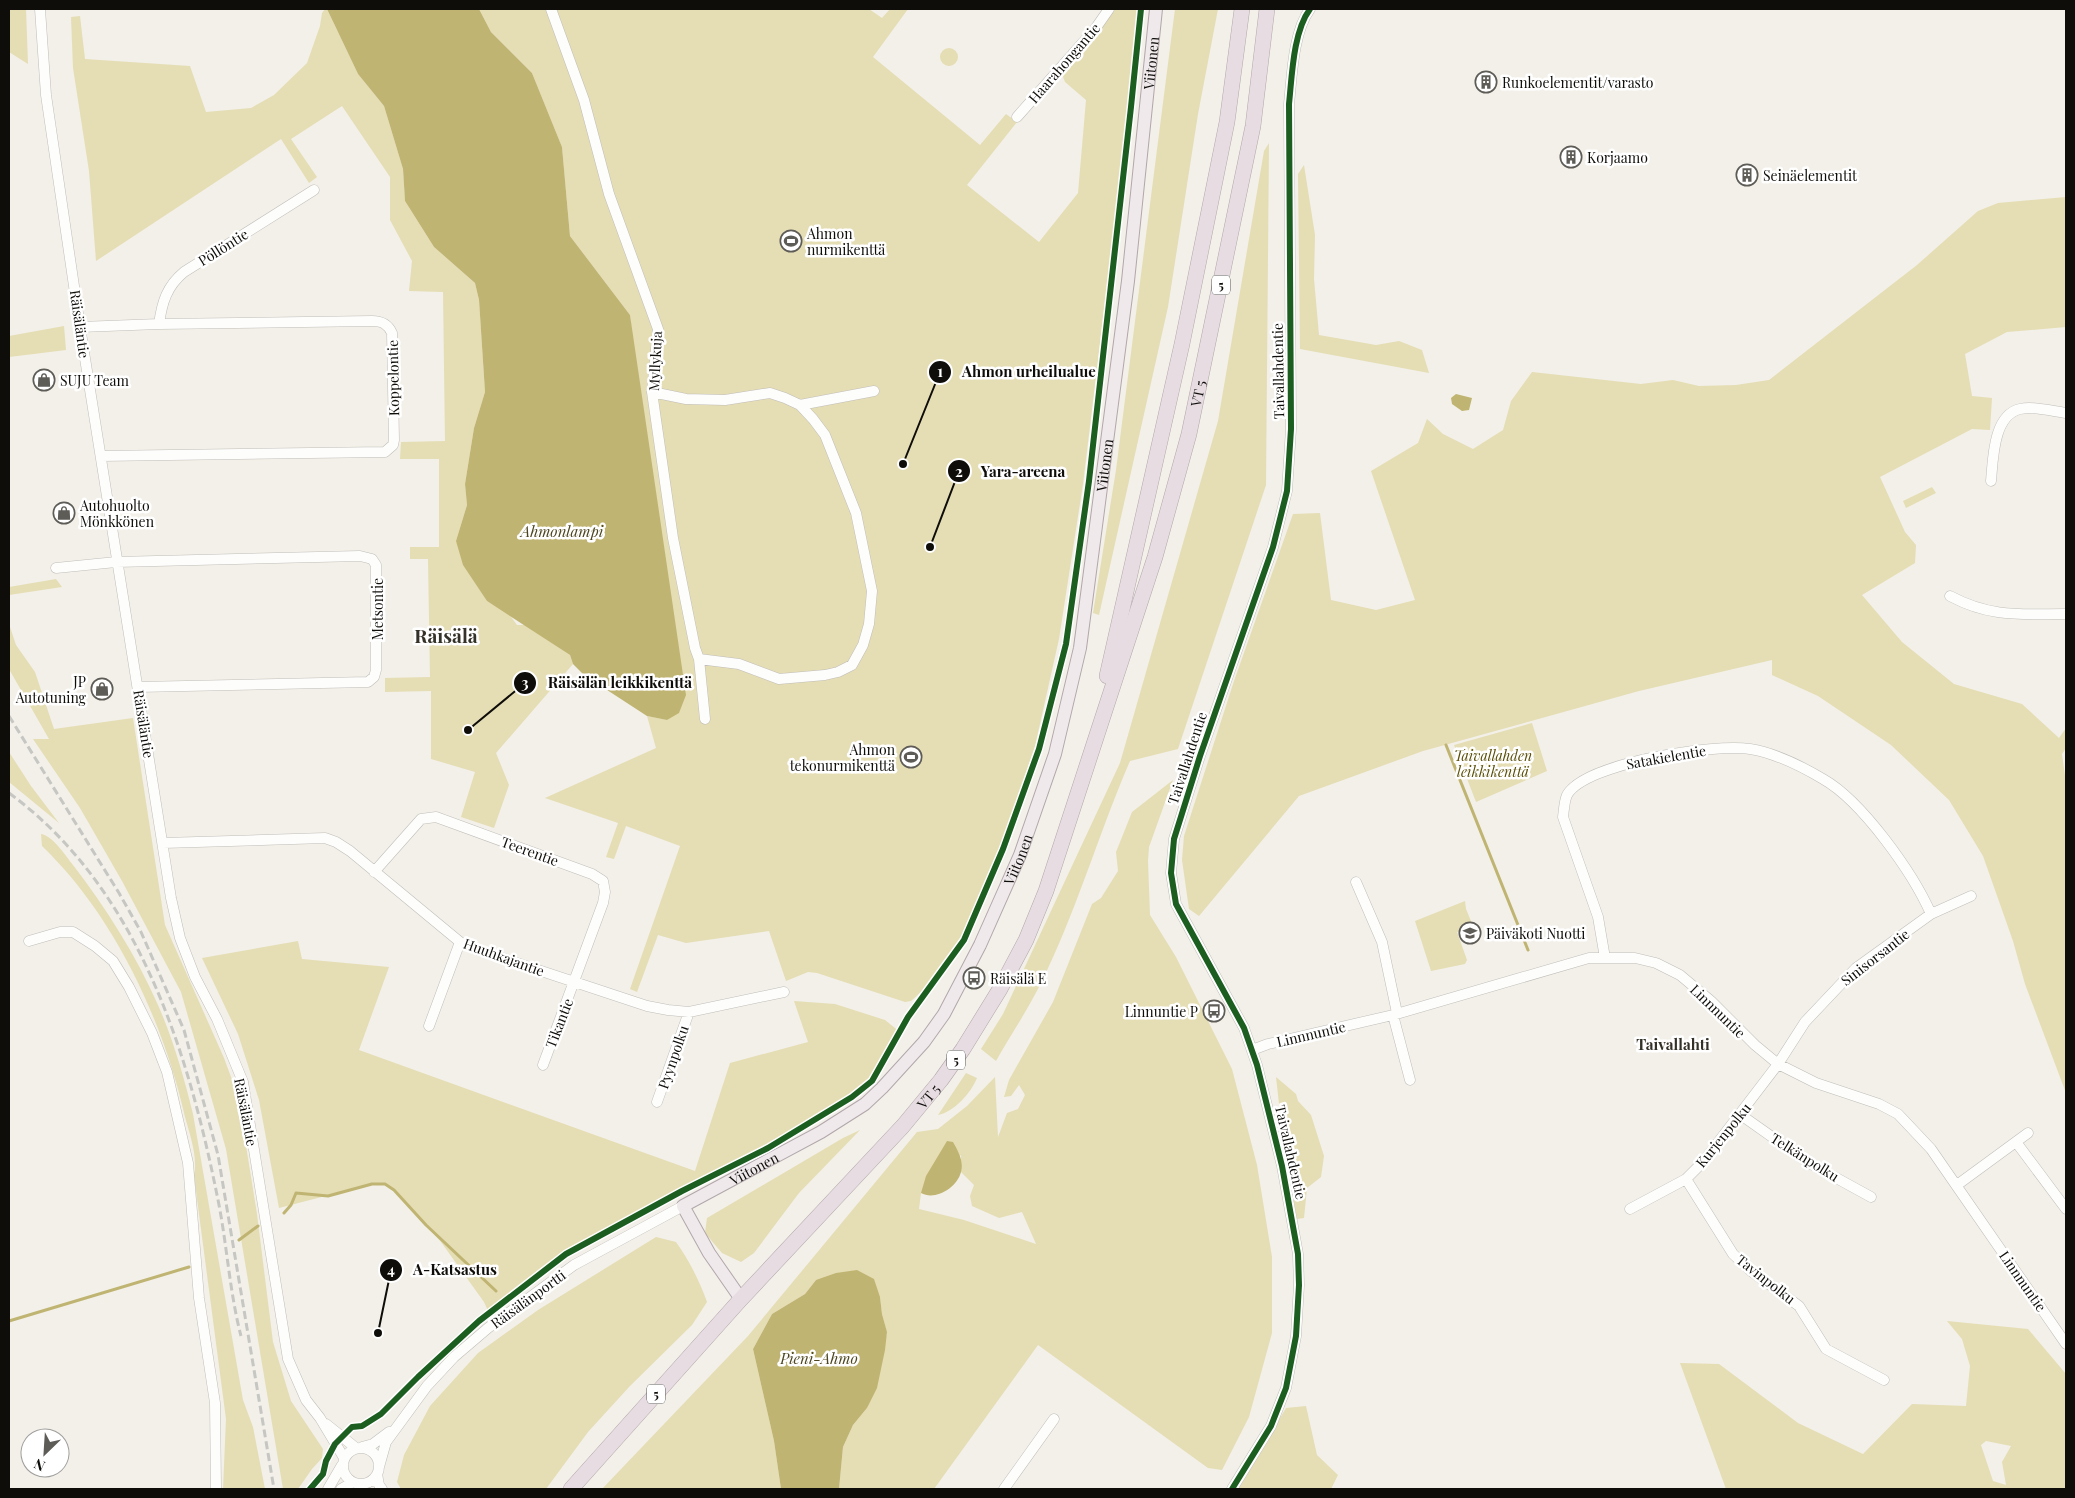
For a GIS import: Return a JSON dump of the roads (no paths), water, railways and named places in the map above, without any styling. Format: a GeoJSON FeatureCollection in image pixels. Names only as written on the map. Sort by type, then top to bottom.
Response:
{"type":"FeatureCollection","features":[{"type":"Feature","properties":{"kind":"highway","name":"VT 5"},"geometry":{"type":"LineString","coordinates":[[1085,768],[1184,335],[1227,122],[1242,9]]}},
{"type":"Feature","properties":{"kind":"highway","name":"VT 5"},"geometry":{"type":"LineString","coordinates":[[741,1299],[902,1126],[941,1080],[963,1049],[1000,989],[1026,940],[1046,891],[1155,557],[1189,434],[1253,126],[1267,9]]}},
{"type":"Feature","properties":{"kind":"highway","name":"5"},"geometry":{"type":"LineString","coordinates":[[571,1489],[741,1299]]}},
{"type":"Feature","properties":{"kind":"main road","name":"Viitonen"},"geometry":{"type":"LineString","coordinates":[[683,1206],[821,1132],[865,1104],[882,1088],[924,1042],[944,1014],[980,945],[1020,855],[1055,754],[1080,648],[1128,281],[1156,9]]}},
{"type":"Feature","properties":{"kind":"main road"},"geometry":{"type":"LineString","coordinates":[[683,1206],[709,1253],[741,1299]]}},
{"type":"Feature","properties":{"kind":"street","name":"Räisäläntie"},"geometry":{"type":"LineString","coordinates":[[40,9],[46,95],[80,327],[171,898],[180,938],[195,977],[217,1019],[243,1082],[288,1358],[306,1400],[320,1418]]}},
{"type":"Feature","properties":{"kind":"street","name":"Myllykuja"},"geometry":{"type":"LineString","coordinates":[[551,9],[584,100],[609,194],[658,329],[652,392],[673,538],[699,660],[705,719]]}},
{"type":"Feature","properties":{"kind":"street","name":"Haarahongantie"},"geometry":{"type":"LineString","coordinates":[[1017,117],[1095,29],[1109,9]]}},
{"type":"Feature","properties":{"kind":"street","name":"Taivallahdentie"},"geometry":{"type":"LineString","coordinates":[[1232,1489],[1271,1426],[1286,1388],[1296,1336],[1299,1285],[1298,1254],[1287,1188],[1252,1050],[1244,1028],[1176,904],[1171,873],[1174,839],[1188,793],[1273,547],[1287,491],[1291,429],[1289,104],[1296,45],[1300,30],[1310,9]]}},
{"type":"Feature","properties":{"kind":"street","name":"Pöllöntie"},"geometry":{"type":"LineString","coordinates":[[158,324],[165,294],[179,276],[314,190]]}},
{"type":"Feature","properties":{"kind":"street","name":"Koppelontie"},"geometry":{"type":"LineString","coordinates":[[80,327],[372,321],[384,323],[390,328],[392,334],[394,440],[393,445],[382,453],[101,456]]}},
{"type":"Feature","properties":{"kind":"street"},"geometry":{"type":"LineString","coordinates":[[800,405],[874,391]]}},
{"type":"Feature","properties":{"kind":"street"},"geometry":{"type":"LineString","coordinates":[[652,392],[686,399],[725,400],[770,393],[800,405],[825,435],[856,514],[872,591],[869,624],[863,644],[852,665],[838,672],[779,679],[738,664],[699,660]]}},
{"type":"Feature","properties":{"kind":"street"},"geometry":{"type":"LineString","coordinates":[[1990,481],[1995,442],[2008,415],[2025,409],[2066,413]]}},
{"type":"Feature","properties":{"kind":"street","name":"Metsontie"},"geometry":{"type":"LineString","coordinates":[[116,562],[360,556],[372,559],[376,568],[376,672],[368,682],[138,687]]}},
{"type":"Feature","properties":{"kind":"street"},"geometry":{"type":"LineString","coordinates":[[56,568],[116,562]]}},
{"type":"Feature","properties":{"kind":"street"},"geometry":{"type":"LineString","coordinates":[[1950,596],[1977,609],[2005,615],[2066,614]]}},
{"type":"Feature","properties":{"kind":"street","name":"Satakielentie"},"geometry":{"type":"LineString","coordinates":[[1605,958],[1598,917],[1563,818],[1568,795],[1577,785],[1618,766],[1701,749],[1749,749],[1776,756],[1826,780],[1856,806],[1884,838],[1925,900],[1931,914]]}},
{"type":"Feature","properties":{"kind":"street","name":"Teerentie"},"geometry":{"type":"LineString","coordinates":[[374,872],[421,819],[436,817],[592,874],[603,881],[605,892],[603,903],[574,982]]}},
{"type":"Feature","properties":{"kind":"street","name":"Huuhkajantie"},"geometry":{"type":"LineString","coordinates":[[163,843],[325,838],[336,842],[350,851],[460,942],[478,950],[647,1006],[689,1012],[784,992]]}},
{"type":"Feature","properties":{"kind":"street"},"geometry":{"type":"LineString","coordinates":[[1356,882],[1382,942],[1395,1014],[1410,1080]]}},
{"type":"Feature","properties":{"kind":"street","name":"Sinisorsantie"},"geometry":{"type":"LineString","coordinates":[[1778,1064],[1805,1022],[1851,973],[1931,914],[1971,896]]}},
{"type":"Feature","properties":{"kind":"street"},"geometry":{"type":"LineString","coordinates":[[29,941],[60,932],[73,932],[95,946],[112,961],[130,987],[152,1033],[167,1072],[188,1163],[199,1298],[215,1403],[216,1489]]}},
{"type":"Feature","properties":{"kind":"street"},"geometry":{"type":"LineString","coordinates":[[429,1026],[460,942]]}},
{"type":"Feature","properties":{"kind":"street","name":"Linnnuntie"},"geometry":{"type":"LineString","coordinates":[[1252,1050],[1268,1044],[1395,1014],[1580,961],[1605,958],[1635,958],[1656,963],[1680,975],[1711,1001],[1755,1045],[1778,1064],[1816,1084],[1879,1104],[1898,1114],[1931,1149],[2066,1344]]}},
{"type":"Feature","properties":{"kind":"street","name":"Tikantie"},"geometry":{"type":"LineString","coordinates":[[543,1064],[574,982]]}},
{"type":"Feature","properties":{"kind":"street","name":"Pyynpolku"},"geometry":{"type":"LineString","coordinates":[[657,1102],[689,1012]]}},
{"type":"Feature","properties":{"kind":"street","name":"Kurjenpolku"},"geometry":{"type":"LineString","coordinates":[[1630,1209],[1686,1179],[1703,1162],[1778,1064]]}},
{"type":"Feature","properties":{"kind":"street","name":"Telkänpolku"},"geometry":{"type":"LineString","coordinates":[[1741,1114],[1809,1163],[1871,1197]]}},
{"type":"Feature","properties":{"kind":"street"},"geometry":{"type":"LineString","coordinates":[[1957,1185],[2028,1133]]}},
{"type":"Feature","properties":{"kind":"street"},"geometry":{"type":"LineString","coordinates":[[2016,1142],[2066,1209]]}},
{"type":"Feature","properties":{"kind":"street","name":"Tavinpolku"},"geometry":{"type":"LineString","coordinates":[[1686,1179],[1733,1254],[1751,1271],[1799,1306],[1826,1349],[1884,1380]]}},
{"type":"Feature","properties":{"kind":"street","name":"Räisälänportti"},"geometry":{"type":"LineString","coordinates":[[399,1423],[427,1386],[454,1357],[488,1328],[574,1265],[683,1206]]}},
{"type":"Feature","properties":{"kind":"street"},"geometry":{"type":"LineString","coordinates":[[320,1418],[359,1448],[372,1452],[378,1462],[379,1485],[382,1489]]}},
{"type":"Feature","properties":{"kind":"street"},"geometry":{"type":"LineString","coordinates":[[320,1418],[343,1462],[345,1475],[358,1483],[376,1489]]}},
{"type":"Feature","properties":{"kind":"street"},"geometry":{"type":"LineString","coordinates":[[1004,1489],[1054,1419]]}},
{"type":"Feature","properties":{"kind":"street"},"geometry":{"type":"LineString","coordinates":[[328,1489],[351,1450],[373,1444],[399,1423]]}},
{"type":"Feature","properties":{"kind":"street"},"geometry":{"type":"LineString","coordinates":[[341,1489],[373,1478],[378,1470],[386,1442],[399,1423]]}},
{"type":"Feature","properties":{"kind":"water","name":"Ahmonlampi"},"geometry":{"type":"Polygon","coordinates":[[[327,9],[479,9],[491,32],[532,73],[562,147],[570,236],[630,315],[686,695],[679,713],[667,720],[647,716],[584,675],[573,664],[570,655],[487,601],[463,565],[456,541],[467,505],[465,484],[474,428],[485,392],[479,300],[475,283],[434,247],[405,201],[403,169],[384,106],[358,74],[327,9]]]}},
{"type":"Feature","properties":{"kind":"water"},"geometry":{"type":"Polygon","coordinates":[[[1456,394],[1472,398],[1469,410],[1462,411],[1452,404],[1451,398],[1456,394]]]}},
{"type":"Feature","properties":{"kind":"water"},"geometry":{"type":"Polygon","coordinates":[[[947,1141],[953,1142],[960,1156],[962,1168],[959,1178],[950,1188],[939,1194],[927,1195],[921,1193],[926,1176],[947,1141]]]}},
{"type":"Feature","properties":{"kind":"water","name":"Pieni-Ahmo"},"geometry":{"type":"Polygon","coordinates":[[[857,1270],[874,1279],[880,1297],[887,1332],[877,1388],[867,1408],[853,1425],[843,1447],[839,1489],[781,1489],[774,1441],[753,1349],[772,1314],[805,1294],[816,1280],[836,1273],[857,1270]]]}},
{"type":"Feature","properties":{"kind":"waterway"},"geometry":{"type":"LineString","coordinates":[[1446,745],[1528,950]]}},
{"type":"Feature","properties":{"kind":"waterway"},"geometry":{"type":"LineString","coordinates":[[284,1213],[291,1205],[296,1193],[328,1196],[372,1184],[385,1184],[394,1190],[426,1225],[496,1291]]}},
{"type":"Feature","properties":{"kind":"waterway"},"geometry":{"type":"LineString","coordinates":[[239,1240],[258,1226]]}},
{"type":"Feature","properties":{"kind":"waterway"},"geometry":{"type":"LineString","coordinates":[[9,1321],[189,1267]]}},
{"type":"Feature","properties":{"kind":"railway"},"geometry":{"type":"LineString","coordinates":[[9,716],[119,893],[141,932],[184,1030],[218,1155],[274,1489]]}},
{"type":"Feature","properties":{"kind":"railway"},"geometry":{"type":"LineString","coordinates":[[9,793],[53,831],[91,874],[123,922],[149,973],[171,1027],[190,1082],[205,1139],[241,1336]]}},
{"type":"Feature","properties":{"kind":"place","name":"Runkoelementit/varasto"},"geometry":{"type":"Point","coordinates":[1486,82]}},
{"type":"Feature","properties":{"kind":"place","name":"Korjaamo"},"geometry":{"type":"Point","coordinates":[1571,157]}},
{"type":"Feature","properties":{"kind":"place","name":"Seinäelementit"},"geometry":{"type":"Point","coordinates":[1747,175]}},
{"type":"Feature","properties":{"kind":"place","name":"Ahmon nurmikenttä"},"geometry":{"type":"Point","coordinates":[791,241]}},
{"type":"Feature","properties":{"kind":"place","name":"SUJU Team"},"geometry":{"type":"Point","coordinates":[44,380]}},
{"type":"Feature","properties":{"kind":"place","name":"Ahmon urheilualue"},"geometry":{"type":"Point","coordinates":[903,464]}},
{"type":"Feature","properties":{"kind":"place","name":"Autohuolto Mönkkönen"},"geometry":{"type":"Point","coordinates":[64,513]}},
{"type":"Feature","properties":{"kind":"place","name":"Yara-areena"},"geometry":{"type":"Point","coordinates":[930,547]}},
{"type":"Feature","properties":{"kind":"place","name":"JP Autotuning"},"geometry":{"type":"Point","coordinates":[102,689]}},
{"type":"Feature","properties":{"kind":"place","name":"Räisälän leikkikenttä"},"geometry":{"type":"Point","coordinates":[468,730]}},
{"type":"Feature","properties":{"kind":"place","name":"Ahmon tekonurmikenttä"},"geometry":{"type":"Point","coordinates":[911,757]}},
{"type":"Feature","properties":{"kind":"place","name":"Päiväkoti Nuotti"},"geometry":{"type":"Point","coordinates":[1470,933]}},
{"type":"Feature","properties":{"kind":"place","name":"Räisälä E"},"geometry":{"type":"Point","coordinates":[974,978]}},
{"type":"Feature","properties":{"kind":"place","name":"Linnuntie P"},"geometry":{"type":"Point","coordinates":[1214,1011]}},
{"type":"Feature","properties":{"kind":"place","name":"A-Katsastus"},"geometry":{"type":"Point","coordinates":[378,1333]}},
{"type":"Feature","properties":{"kind":"district","name":"Räisälä"},"geometry":{"type":"Point","coordinates":[446,635]}},
{"type":"Feature","properties":{"kind":"district","name":"Taivallahti"},"geometry":{"type":"Point","coordinates":[1673,1044]}},
{"type":"Feature","properties":{"kind":"park label","name":"Taivallahden leikkikenttä"},"geometry":{"type":"Point","coordinates":[1493,764]}}]}
